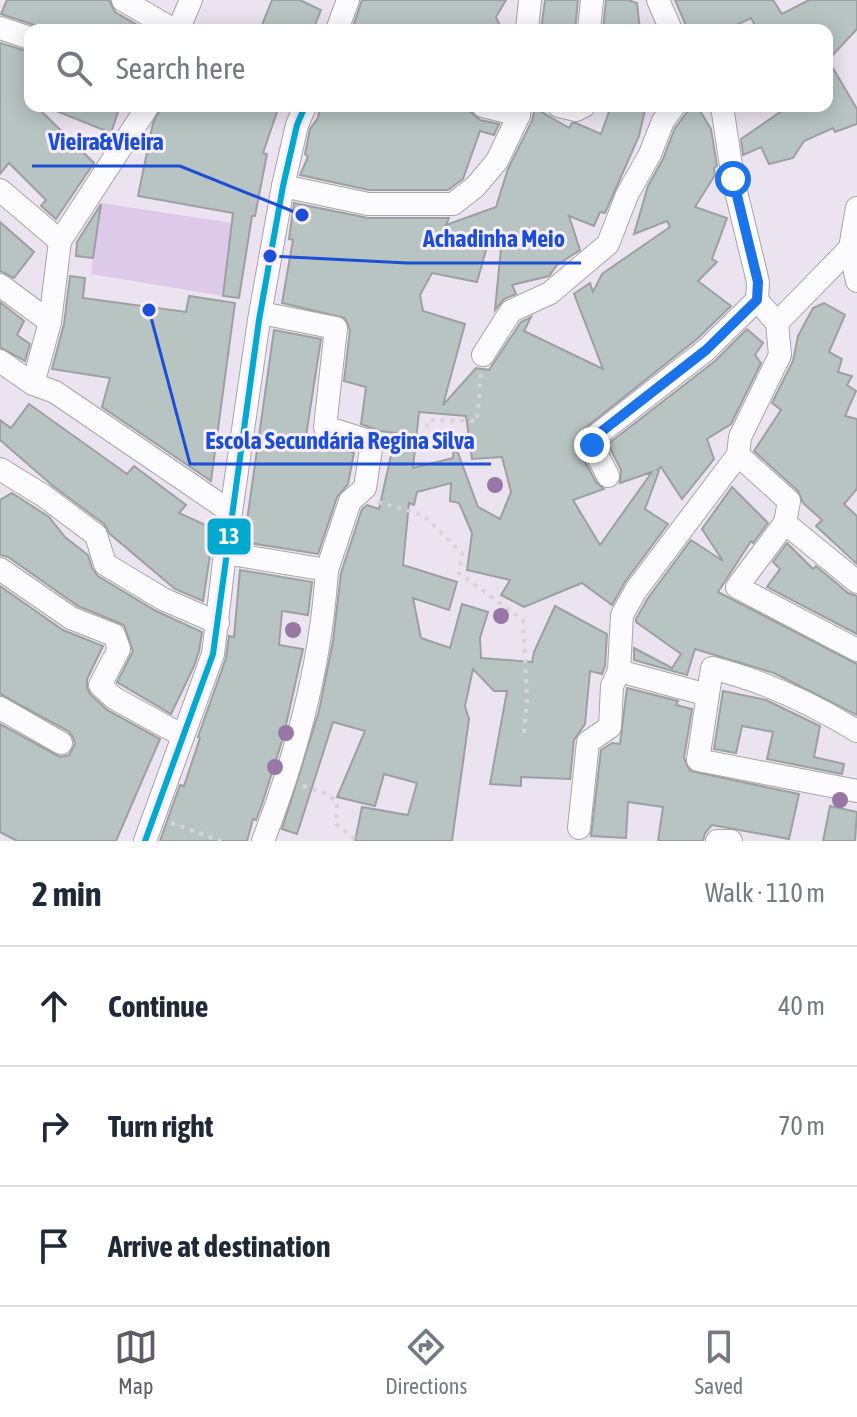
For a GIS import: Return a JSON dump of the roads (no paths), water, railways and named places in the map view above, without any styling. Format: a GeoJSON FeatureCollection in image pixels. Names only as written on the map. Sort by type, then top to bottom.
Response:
{"type":"FeatureCollection","features":[{"type":"Feature","properties":{"kind":"street"},"geometry":{"type":"LineString","coordinates":[[123,0],[165,24]]}},
{"type":"Feature","properties":{"kind":"street"},"geometry":{"type":"LineString","coordinates":[[179,24],[191,0]]}},
{"type":"Feature","properties":{"kind":"street"},"geometry":{"type":"LineString","coordinates":[[339,24],[348,0]]}},
{"type":"Feature","properties":{"kind":"street"},"geometry":{"type":"LineString","coordinates":[[528,24],[530,0]]}},
{"type":"Feature","properties":{"kind":"street"},"geometry":{"type":"LineString","coordinates":[[590,24],[592,0]]}},
{"type":"Feature","properties":{"kind":"street"},"geometry":{"type":"LineString","coordinates":[[658,0],[668,24]]}},
{"type":"Feature","properties":{"kind":"street"},"geometry":{"type":"LineString","coordinates":[[0,28],[24,36]]}},
{"type":"Feature","properties":{"kind":"street"},"geometry":{"type":"LineString","coordinates":[[33,384],[50,322],[59,249],[144,112]]}},
{"type":"Feature","properties":{"kind":"street"},"geometry":{"type":"LineString","coordinates":[[145,841],[213,654],[261,313],[283,186],[302,112]]}},
{"type":"Feature","properties":{"kind":"street"},"geometry":{"type":"LineString","coordinates":[[283,186],[368,204],[453,204],[475,187],[497,161],[518,112]]}},
{"type":"Feature","properties":{"kind":"street"},"geometry":{"type":"LineString","coordinates":[[483,355],[511,311],[550,293],[608,244],[627,195],[670,112]]}},
{"type":"Feature","properties":{"kind":"street"},"geometry":{"type":"LineString","coordinates":[[608,476],[592,445],[597,435],[706,350],[757,300],[758,282],[733,179],[723,112]]}},
{"type":"Feature","properties":{"kind":"street"},"geometry":{"type":"LineString","coordinates":[[0,190],[59,249]]}},
{"type":"Feature","properties":{"kind":"street"},"geometry":{"type":"LineString","coordinates":[[857,208],[850,248],[857,281]]}},
{"type":"Feature","properties":{"kind":"street"},"geometry":{"type":"LineString","coordinates":[[0,209],[59,249]]}},
{"type":"Feature","properties":{"kind":"street"},"geometry":{"type":"LineString","coordinates":[[777,323],[850,248]]}},
{"type":"Feature","properties":{"kind":"street"},"geometry":{"type":"LineString","coordinates":[[0,285],[50,322]]}},
{"type":"Feature","properties":{"kind":"street"},"geometry":{"type":"LineString","coordinates":[[579,828],[588,742],[610,727],[612,686],[619,671],[622,615],[636,590],[738,455],[740,437],[780,355],[777,323],[757,300]]}},
{"type":"Feature","properties":{"kind":"street"},"geometry":{"type":"LineString","coordinates":[[261,313],[336,328],[325,427],[372,442],[365,488],[350,501],[327,570],[324,617],[300,733],[263,841]]}},
{"type":"Feature","properties":{"kind":"street"},"geometry":{"type":"LineString","coordinates":[[0,361],[33,384],[55,392],[231,512]]}},
{"type":"Feature","properties":{"kind":"street"},"geometry":{"type":"LineString","coordinates":[[738,455],[789,501],[785,523],[737,587],[857,650]]}},
{"type":"Feature","properties":{"kind":"street"},"geometry":{"type":"LineString","coordinates":[[0,469],[44,496],[96,535],[105,564],[163,599],[218,623]]}},
{"type":"Feature","properties":{"kind":"street"},"geometry":{"type":"LineString","coordinates":[[785,523],[857,582]]}},
{"type":"Feature","properties":{"kind":"street"},"geometry":{"type":"LineString","coordinates":[[225,553],[327,570]]}},
{"type":"Feature","properties":{"kind":"street"},"geometry":{"type":"LineString","coordinates":[[0,569],[71,618],[114,635],[119,649],[100,685],[114,698],[183,736]]}},
{"type":"Feature","properties":{"kind":"street"},"geometry":{"type":"LineString","coordinates":[[857,731],[822,709],[751,678],[712,668],[698,760],[857,791]]}},
{"type":"Feature","properties":{"kind":"street"},"geometry":{"type":"LineString","coordinates":[[619,671],[708,695]]}},
{"type":"Feature","properties":{"kind":"street"},"geometry":{"type":"LineString","coordinates":[[0,708],[61,743]]}},
{"type":"Feature","properties":{"kind":"street"},"geometry":{"type":"LineString","coordinates":[[717,841],[731,841]]}},
{"type":"Feature","properties":{"kind":"place","name":"Vieira&Vieira"},"geometry":{"type":"Point","coordinates":[302,215]}},
{"type":"Feature","properties":{"kind":"place","name":"Achadinha Meio"},"geometry":{"type":"Point","coordinates":[270,256]}},
{"type":"Feature","properties":{"kind":"place","name":"Escola Secundária Regina Silva"},"geometry":{"type":"Point","coordinates":[149,310]}}]}
